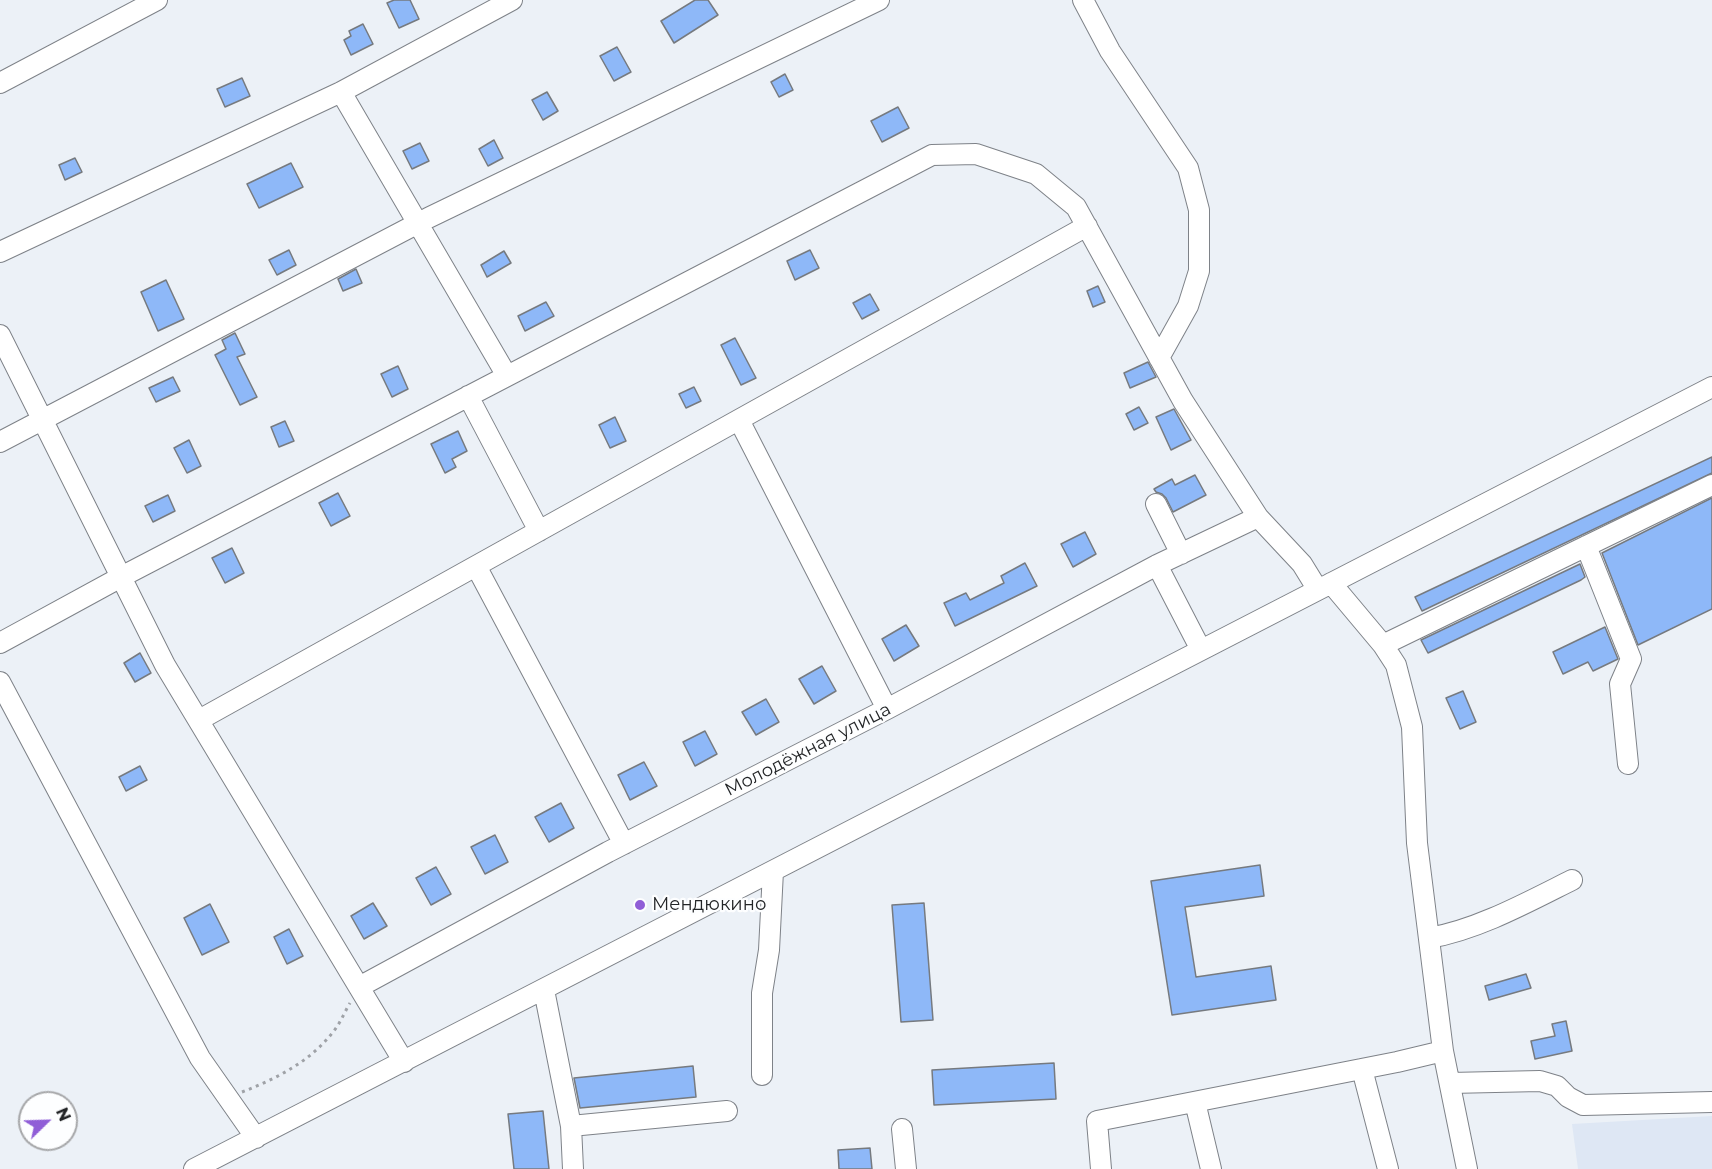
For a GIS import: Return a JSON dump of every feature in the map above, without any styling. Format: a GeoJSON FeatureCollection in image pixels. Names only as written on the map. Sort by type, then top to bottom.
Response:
{"type":"FeatureCollection","features":[{"type":"Feature","properties":{"kind":"street"},"geometry":{"type":"LineString","coordinates":[[0,83],[157,0]]}},
{"type":"Feature","properties":{"kind":"street"},"geometry":{"type":"LineString","coordinates":[[0,252],[341,92],[512,0]]}},
{"type":"Feature","properties":{"kind":"street"},"geometry":{"type":"LineString","coordinates":[[0,442],[417,224],[879,0]]}},
{"type":"Feature","properties":{"kind":"street"},"geometry":{"type":"LineString","coordinates":[[1083,0],[1110,51],[1188,168],[1200,210],[1199,271],[1188,306],[1159,358]]}},
{"type":"Feature","properties":{"kind":"street"},"geometry":{"type":"LineString","coordinates":[[341,92],[507,376]]}},
{"type":"Feature","properties":{"kind":"street"},"geometry":{"type":"LineString","coordinates":[[0,644],[121,577],[932,155],[976,154],[1035,174],[1076,207],[1183,401],[1258,517],[1383,645],[1396,665],[1412,727],[1417,843],[1443,1052],[1467,1169]]}},
{"type":"Feature","properties":{"kind":"street"},"geometry":{"type":"LineString","coordinates":[[199,720],[1087,226]]}},
{"type":"Feature","properties":{"kind":"street"},"geometry":{"type":"LineString","coordinates":[[0,335],[165,665],[404,1062]]}},
{"type":"Feature","properties":{"kind":"street"},"geometry":{"type":"LineString","coordinates":[[194,1169],[1712,387]]}},
{"type":"Feature","properties":{"kind":"street"},"geometry":{"type":"LineString","coordinates":[[468,396],[539,531]]}},
{"type":"Feature","properties":{"kind":"street"},"geometry":{"type":"LineString","coordinates":[[739,420],[887,709]]}},
{"type":"Feature","properties":{"kind":"street"},"geometry":{"type":"LineString","coordinates":[[1383,645],[1712,485]]}},
{"type":"Feature","properties":{"kind":"street"},"geometry":{"type":"LineString","coordinates":[[1156,504],[1181,554]]}},
{"type":"Feature","properties":{"kind":"street","name":"Молодёжная улица"},"geometry":{"type":"LineString","coordinates":[[359,987],[624,844],[887,709],[1157,566],[1258,517]]}},
{"type":"Feature","properties":{"kind":"street"},"geometry":{"type":"LineString","coordinates":[[1586,546],[1631,659],[1620,684],[1629,764]]}},
{"type":"Feature","properties":{"kind":"street"},"geometry":{"type":"LineString","coordinates":[[476,566],[624,844]]}},
{"type":"Feature","properties":{"kind":"street"},"geometry":{"type":"LineString","coordinates":[[1157,566],[1201,650]]}},
{"type":"Feature","properties":{"kind":"street"},"geometry":{"type":"LineString","coordinates":[[0,682],[200,1058],[256,1138]]}},
{"type":"Feature","properties":{"kind":"street"},"geometry":{"type":"LineString","coordinates":[[762,1076],[762,993],[769,950],[773,871]]}},
{"type":"Feature","properties":{"kind":"street"},"geometry":{"type":"LineString","coordinates":[[1429,938],[1447,935],[1528,902],[1572,880]]}},
{"type":"Feature","properties":{"kind":"street"},"geometry":{"type":"LineString","coordinates":[[544,990],[571,1126],[573,1169]]}},
{"type":"Feature","properties":{"kind":"street"},"geometry":{"type":"LineString","coordinates":[[1101,1169],[1097,1121],[1443,1052]]}},
{"type":"Feature","properties":{"kind":"street"},"geometry":{"type":"LineString","coordinates":[[1362,1069],[1388,1169]]}},
{"type":"Feature","properties":{"kind":"street"},"geometry":{"type":"LineString","coordinates":[[1450,1083],[1540,1081],[1557,1086],[1568,1097],[1583,1105],[1712,1102]]}},
{"type":"Feature","properties":{"kind":"street"},"geometry":{"type":"LineString","coordinates":[[1195,1102],[1211,1169]]}},
{"type":"Feature","properties":{"kind":"street"},"geometry":{"type":"LineString","coordinates":[[571,1126],[727,1111]]}},
{"type":"Feature","properties":{"kind":"street"},"geometry":{"type":"LineString","coordinates":[[902,1130],[906,1169]]}},
{"type":"Feature","properties":{"kind":"path"},"geometry":{"type":"LineString","coordinates":[[227,1097],[271,1081],[315,1052],[334,1032],[359,987]]}},
{"type":"Feature","properties":{"kind":"shaded area"},"geometry":{"type":"Polygon","coordinates":[[[1712,1116],[1712,1169],[1578,1169],[1572,1124],[1712,1116]]]}},
{"type":"Feature","properties":{"kind":"building"},"geometry":{"type":"Polygon","coordinates":[[[394,0],[410,0],[419,19],[399,28],[387,3],[394,0]]]}},
{"type":"Feature","properties":{"kind":"building"},"geometry":{"type":"Polygon","coordinates":[[[695,0],[708,0],[718,15],[674,43],[661,21],[695,0]]]}},
{"type":"Feature","properties":{"kind":"building"},"geometry":{"type":"Polygon","coordinates":[[[363,24],[373,44],[351,55],[344,40],[351,36],[349,31],[363,24]]]}},
{"type":"Feature","properties":{"kind":"building"},"geometry":{"type":"Polygon","coordinates":[[[617,47],[631,72],[614,81],[600,56],[617,47]]]}},
{"type":"Feature","properties":{"kind":"building"},"geometry":{"type":"Polygon","coordinates":[[[785,74],[793,90],[779,97],[771,82],[785,74]]]}},
{"type":"Feature","properties":{"kind":"building"},"geometry":{"type":"Polygon","coordinates":[[[242,78],[250,96],[225,107],[217,89],[242,78]]]}},
{"type":"Feature","properties":{"kind":"building"},"geometry":{"type":"Polygon","coordinates":[[[547,92],[558,111],[543,120],[532,100],[547,92]]]}},
{"type":"Feature","properties":{"kind":"building"},"geometry":{"type":"Polygon","coordinates":[[[898,107],[909,128],[882,142],[871,121],[898,107]]]}},
{"type":"Feature","properties":{"kind":"building"},"geometry":{"type":"Polygon","coordinates":[[[494,140],[503,158],[488,166],[479,149],[494,140]]]}},
{"type":"Feature","properties":{"kind":"building"},"geometry":{"type":"Polygon","coordinates":[[[420,143],[429,161],[412,169],[403,151],[420,143]]]}},
{"type":"Feature","properties":{"kind":"building"},"geometry":{"type":"Polygon","coordinates":[[[75,158],[82,172],[65,180],[59,165],[75,158]]]}},
{"type":"Feature","properties":{"kind":"building"},"geometry":{"type":"Polygon","coordinates":[[[291,163],[303,187],[259,208],[247,184],[291,163]]]}},
{"type":"Feature","properties":{"kind":"building"},"geometry":{"type":"Polygon","coordinates":[[[289,250],[296,265],[277,275],[269,260],[289,250]]]}},
{"type":"Feature","properties":{"kind":"building"},"geometry":{"type":"Polygon","coordinates":[[[810,250],[819,268],[795,280],[787,261],[810,250]]]}},
{"type":"Feature","properties":{"kind":"building"},"geometry":{"type":"Polygon","coordinates":[[[504,251],[511,263],[487,277],[481,265],[504,251]]]}},
{"type":"Feature","properties":{"kind":"building"},"geometry":{"type":"Polygon","coordinates":[[[356,269],[362,283],[343,291],[338,279],[356,269]]]}},
{"type":"Feature","properties":{"kind":"building"},"geometry":{"type":"Polygon","coordinates":[[[166,280],[184,319],[158,331],[141,292],[166,280]]]}},
{"type":"Feature","properties":{"kind":"building"},"geometry":{"type":"Polygon","coordinates":[[[1098,286],[1105,302],[1093,307],[1087,291],[1098,286]]]}},
{"type":"Feature","properties":{"kind":"building"},"geometry":{"type":"Polygon","coordinates":[[[870,294],[879,310],[862,319],[853,303],[870,294]]]}},
{"type":"Feature","properties":{"kind":"building"},"geometry":{"type":"Polygon","coordinates":[[[546,302],[554,316],[525,331],[518,316],[546,302]]]}},
{"type":"Feature","properties":{"kind":"building"},"geometry":{"type":"Polygon","coordinates":[[[235,333],[245,354],[237,357],[257,397],[240,405],[215,355],[226,349],[222,340],[235,333]]]}},
{"type":"Feature","properties":{"kind":"building"},"geometry":{"type":"Polygon","coordinates":[[[735,338],[756,378],[741,385],[721,345],[735,338]]]}},
{"type":"Feature","properties":{"kind":"building"},"geometry":{"type":"Polygon","coordinates":[[[1148,362],[1156,377],[1130,388],[1124,373],[1148,362]]]}},
{"type":"Feature","properties":{"kind":"building"},"geometry":{"type":"Polygon","coordinates":[[[398,366],[408,389],[392,397],[381,374],[398,366]]]}},
{"type":"Feature","properties":{"kind":"building"},"geometry":{"type":"Polygon","coordinates":[[[173,377],[180,391],[156,402],[149,388],[173,377]]]}},
{"type":"Feature","properties":{"kind":"building"},"geometry":{"type":"Polygon","coordinates":[[[694,387],[701,401],[686,408],[679,394],[694,387]]]}},
{"type":"Feature","properties":{"kind":"building"},"geometry":{"type":"Polygon","coordinates":[[[1139,407],[1148,423],[1134,430],[1126,414],[1139,407]]]}},
{"type":"Feature","properties":{"kind":"building"},"geometry":{"type":"Polygon","coordinates":[[[1174,409],[1191,440],[1171,450],[1156,417],[1174,409]]]}},
{"type":"Feature","properties":{"kind":"building"},"geometry":{"type":"Polygon","coordinates":[[[615,417],[626,441],[610,448],[599,425],[615,417]]]}},
{"type":"Feature","properties":{"kind":"building"},"geometry":{"type":"Polygon","coordinates":[[[285,421],[294,441],[279,447],[271,427],[285,421]]]}},
{"type":"Feature","properties":{"kind":"building"},"geometry":{"type":"Polygon","coordinates":[[[458,431],[467,451],[452,459],[456,467],[445,473],[431,444],[458,431]]]}},
{"type":"Feature","properties":{"kind":"building"},"geometry":{"type":"Polygon","coordinates":[[[189,440],[201,466],[187,473],[174,448],[189,440]]]}},
{"type":"Feature","properties":{"kind":"building"},"geometry":{"type":"Polygon","coordinates":[[[1712,457],[1712,473],[1422,611],[1415,597],[1712,457]]]}},
{"type":"Feature","properties":{"kind":"building"},"geometry":{"type":"Polygon","coordinates":[[[1195,475],[1206,495],[1173,512],[1166,498],[1154,489],[1172,479],[1175,485],[1195,475]]]}},
{"type":"Feature","properties":{"kind":"building"},"geometry":{"type":"Polygon","coordinates":[[[338,493],[350,516],[331,526],[319,503],[338,493]]]}},
{"type":"Feature","properties":{"kind":"building"},"geometry":{"type":"Polygon","coordinates":[[[168,495],[175,511],[153,522],[145,506],[168,495]]]}},
{"type":"Feature","properties":{"kind":"building"},"geometry":{"type":"Polygon","coordinates":[[[1712,498],[1712,609],[1638,645],[1602,553],[1712,498]]]}},
{"type":"Feature","properties":{"kind":"building"},"geometry":{"type":"Polygon","coordinates":[[[1085,532],[1096,554],[1073,567],[1061,544],[1085,532]]]}},
{"type":"Feature","properties":{"kind":"building"},"geometry":{"type":"Polygon","coordinates":[[[232,548],[244,573],[225,583],[212,558],[232,548]]]}},
{"type":"Feature","properties":{"kind":"building"},"geometry":{"type":"Polygon","coordinates":[[[1025,563],[1037,586],[955,626],[944,603],[966,593],[970,600],[1004,583],[1001,576],[1025,563]]]}},
{"type":"Feature","properties":{"kind":"building"},"geometry":{"type":"Polygon","coordinates":[[[1580,564],[1585,577],[1581,580],[1428,653],[1421,640],[1580,564]]]}},
{"type":"Feature","properties":{"kind":"building"},"geometry":{"type":"Polygon","coordinates":[[[906,625],[919,646],[894,661],[882,639],[906,625]]]}},
{"type":"Feature","properties":{"kind":"building"},"geometry":{"type":"Polygon","coordinates":[[[1605,627],[1618,659],[1593,671],[1588,662],[1563,674],[1553,652],[1605,627]]]}},
{"type":"Feature","properties":{"kind":"building"},"geometry":{"type":"Polygon","coordinates":[[[140,653],[151,673],[135,682],[124,663],[140,653]]]}},
{"type":"Feature","properties":{"kind":"building"},"geometry":{"type":"Polygon","coordinates":[[[822,666],[836,691],[814,704],[799,679],[822,666]]]}},
{"type":"Feature","properties":{"kind":"building"},"geometry":{"type":"Polygon","coordinates":[[[1463,691],[1476,722],[1460,729],[1446,698],[1463,691]]]}},
{"type":"Feature","properties":{"kind":"building"},"geometry":{"type":"Polygon","coordinates":[[[766,699],[779,722],[756,735],[742,712],[766,699]]]}},
{"type":"Feature","properties":{"kind":"building"},"geometry":{"type":"Polygon","coordinates":[[[705,731],[717,754],[695,766],[683,742],[705,731]]]}},
{"type":"Feature","properties":{"kind":"building"},"geometry":{"type":"Polygon","coordinates":[[[644,762],[657,786],[630,800],[618,775],[644,762]]]}},
{"type":"Feature","properties":{"kind":"building"},"geometry":{"type":"Polygon","coordinates":[[[140,766],[147,780],[126,791],[119,777],[140,766]]]}},
{"type":"Feature","properties":{"kind":"building"},"geometry":{"type":"Polygon","coordinates":[[[561,803],[574,828],[549,842],[535,817],[561,803]]]}},
{"type":"Feature","properties":{"kind":"building"},"geometry":{"type":"Polygon","coordinates":[[[495,835],[508,862],[485,874],[471,847],[495,835]]]}},
{"type":"Feature","properties":{"kind":"building"},"geometry":{"type":"Polygon","coordinates":[[[1260,865],[1264,896],[1185,907],[1196,977],[1271,966],[1276,1000],[1172,1015],[1151,881],[1260,865]]]}},
{"type":"Feature","properties":{"kind":"building"},"geometry":{"type":"Polygon","coordinates":[[[436,867],[451,894],[431,905],[416,878],[436,867]]]}},
{"type":"Feature","properties":{"kind":"building"},"geometry":{"type":"Polygon","coordinates":[[[373,903],[387,926],[364,939],[351,916],[373,903]]]}},
{"type":"Feature","properties":{"kind":"building"},"geometry":{"type":"Polygon","coordinates":[[[924,903],[933,1020],[901,1022],[892,905],[924,903]]]}},
{"type":"Feature","properties":{"kind":"building"},"geometry":{"type":"Polygon","coordinates":[[[210,904],[229,942],[202,955],[184,918],[210,904]]]}},
{"type":"Feature","properties":{"kind":"building"},"geometry":{"type":"Polygon","coordinates":[[[289,929],[303,956],[287,964],[274,937],[289,929]]]}},
{"type":"Feature","properties":{"kind":"building"},"geometry":{"type":"Polygon","coordinates":[[[1526,974],[1531,988],[1489,1000],[1485,986],[1526,974]]]}},
{"type":"Feature","properties":{"kind":"building"},"geometry":{"type":"Polygon","coordinates":[[[1566,1021],[1572,1051],[1535,1059],[1531,1041],[1555,1036],[1552,1024],[1566,1021]]]}},
{"type":"Feature","properties":{"kind":"building"},"geometry":{"type":"Polygon","coordinates":[[[1054,1063],[1056,1099],[934,1105],[932,1070],[1054,1063]]]}},
{"type":"Feature","properties":{"kind":"building"},"geometry":{"type":"Polygon","coordinates":[[[693,1066],[696,1097],[580,1108],[574,1078],[693,1066]]]}},
{"type":"Feature","properties":{"kind":"building"},"geometry":{"type":"Polygon","coordinates":[[[543,1111],[549,1169],[514,1169],[508,1114],[543,1111]]]}},
{"type":"Feature","properties":{"kind":"building"},"geometry":{"type":"Polygon","coordinates":[[[870,1148],[872,1169],[839,1169],[838,1150],[870,1148]]]}},
{"type":"Feature","properties":{"kind":"place","name":"Мендюкино"},"geometry":{"type":"Point","coordinates":[640,905]}}]}
